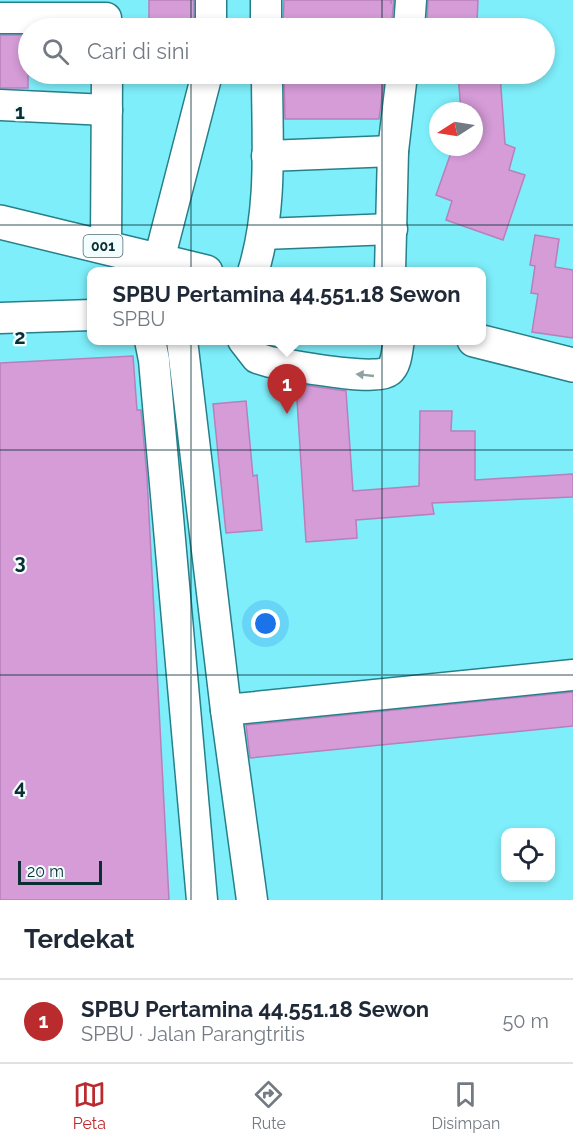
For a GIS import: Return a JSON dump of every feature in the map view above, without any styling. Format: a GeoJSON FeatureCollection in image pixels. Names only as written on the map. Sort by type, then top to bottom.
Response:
{"type":"FeatureCollection","features":[{"type":"Feature","properties":{"kind":"main road","name":"001"},"geometry":{"type":"LineString","coordinates":[[0,222],[106,247],[169,265]]}},
{"type":"Feature","properties":{"kind":"main road"},"geometry":{"type":"LineString","coordinates":[[486,343],[573,365]]}},
{"type":"Feature","properties":{"kind":"street"},"geometry":{"type":"LineString","coordinates":[[211,0],[211,18]]}},
{"type":"Feature","properties":{"kind":"street"},"geometry":{"type":"LineString","coordinates":[[266,0],[266,18]]}},
{"type":"Feature","properties":{"kind":"street"},"geometry":{"type":"LineString","coordinates":[[410,18],[411,0]]}},
{"type":"Feature","properties":{"kind":"street"},"geometry":{"type":"LineString","coordinates":[[0,18],[106,16]]}},
{"type":"Feature","properties":{"kind":"street"},"geometry":{"type":"LineString","coordinates":[[106,247],[107,84]]}},
{"type":"Feature","properties":{"kind":"street"},"geometry":{"type":"LineString","coordinates":[[169,265],[205,84]]}},
{"type":"Feature","properties":{"kind":"street"},"geometry":{"type":"LineString","coordinates":[[254,267],[263,234],[267,156],[267,84]]}},
{"type":"Feature","properties":{"kind":"street"},"geometry":{"type":"LineString","coordinates":[[390,267],[393,151],[401,84]]}},
{"type":"Feature","properties":{"kind":"street"},"geometry":{"type":"LineString","coordinates":[[0,105],[107,110]]}},
{"type":"Feature","properties":{"kind":"street"},"geometry":{"type":"LineString","coordinates":[[267,156],[393,151]]}},
{"type":"Feature","properties":{"kind":"street"},"geometry":{"type":"LineString","coordinates":[[263,234],[392,229]]}},
{"type":"Feature","properties":{"kind":"street"},"geometry":{"type":"LineString","coordinates":[[0,318],[87,315]]}},
{"type":"Feature","properties":{"kind":"street"},"geometry":{"type":"LineString","coordinates":[[151,345],[202,900]]}},
{"type":"Feature","properties":{"kind":"street"},"geometry":{"type":"LineString","coordinates":[[183,345],[226,710],[252,900]]}},
{"type":"Feature","properties":{"kind":"street"},"geometry":{"type":"LineString","coordinates":[[247,345],[257,358],[270,362],[372,376],[389,371],[393,366],[398,345]]}},
{"type":"Feature","properties":{"kind":"street"},"geometry":{"type":"LineString","coordinates":[[226,710],[573,675]]}},
{"type":"Feature","properties":{"kind":"building"},"geometry":{"type":"Polygon","coordinates":[[[149,0],[194,0],[194,18],[149,18],[149,0]]]}},
{"type":"Feature","properties":{"kind":"building"},"geometry":{"type":"Polygon","coordinates":[[[284,0],[394,0],[392,18],[283,18],[284,0]]]}},
{"type":"Feature","properties":{"kind":"building"},"geometry":{"type":"Polygon","coordinates":[[[428,0],[478,0],[477,18],[427,18],[428,0]]]}},
{"type":"Feature","properties":{"kind":"building"},"geometry":{"type":"Polygon","coordinates":[[[0,35],[18,35],[18,84],[28,84],[28,88],[0,88],[0,35]]]}},
{"type":"Feature","properties":{"kind":"building"},"geometry":{"type":"Polygon","coordinates":[[[284,84],[384,84],[379,119],[285,119],[284,84]]]}},
{"type":"Feature","properties":{"kind":"building"},"geometry":{"type":"Polygon","coordinates":[[[459,84],[501,84],[505,144],[515,148],[509,170],[525,175],[503,240],[446,220],[452,201],[436,195],[450,156],[483,156],[483,102],[460,102],[459,84]]]}},
{"type":"Feature","properties":{"kind":"building"},"geometry":{"type":"Polygon","coordinates":[[[535,235],[559,239],[555,267],[573,270],[573,338],[532,332],[538,294],[531,293],[535,266],[530,265],[535,235]]]}},
{"type":"Feature","properties":{"kind":"building"},"geometry":{"type":"Polygon","coordinates":[[[133,356],[137,410],[141,410],[147,477],[169,900],[0,900],[0,363],[133,356]]]}},
{"type":"Feature","properties":{"kind":"building"},"geometry":{"type":"Polygon","coordinates":[[[296,384],[346,391],[353,491],[419,486],[420,411],[452,411],[451,431],[475,431],[475,480],[573,474],[573,497],[432,503],[434,514],[356,520],[357,538],[306,542],[296,384]]]}},
{"type":"Feature","properties":{"kind":"building"},"geometry":{"type":"Polygon","coordinates":[[[246,401],[253,476],[257,475],[262,530],[226,533],[213,404],[246,401]]]}},
{"type":"Feature","properties":{"kind":"building"},"geometry":{"type":"Polygon","coordinates":[[[573,692],[573,726],[250,758],[246,725],[573,692]]]}},
{"type":"Feature","properties":{"kind":"place","name":"SPBU Pertamina 44.551.18 Sewon"},"geometry":{"type":"Point","coordinates":[287,414]}}]}
